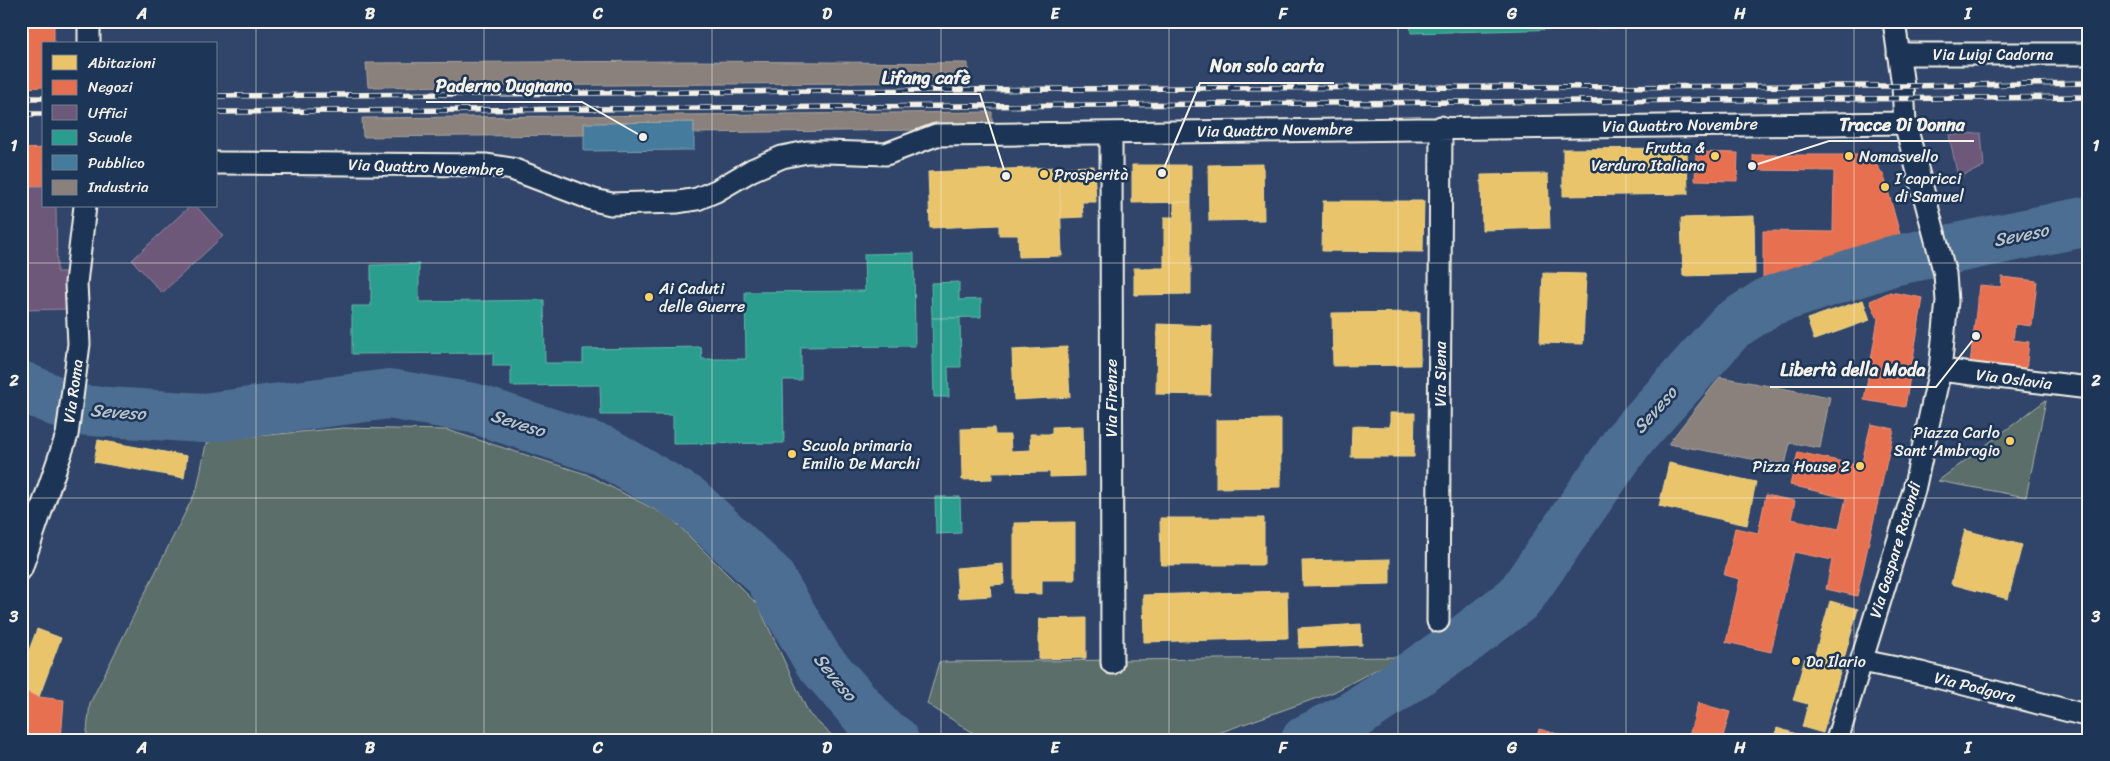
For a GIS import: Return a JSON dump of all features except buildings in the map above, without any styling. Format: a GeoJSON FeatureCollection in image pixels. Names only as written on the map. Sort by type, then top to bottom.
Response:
{"type":"FeatureCollection","features":[{"type":"Feature","properties":{"kind":"street"},"geometry":{"type":"LineString","coordinates":[[88,21],[89,42]]}},
{"type":"Feature","properties":{"kind":"street","name":"Via Gaspare Rotondi"},"geometry":{"type":"LineString","coordinates":[[1837,740],[1914,490],[1940,370],[1947,301],[1945,274],[1905,123],[1903,86],[1894,21]]}},
{"type":"Feature","properties":{"kind":"street","name":"Via Luigi Cadorna"},"geometry":{"type":"LineString","coordinates":[[1898,54],[2089,54]]}},
{"type":"Feature","properties":{"kind":"street","name":"Via Quattro Novembre"},"geometry":{"type":"LineString","coordinates":[[218,163],[487,165],[512,169],[594,200],[612,204],[678,202],[697,199],[716,191],[752,170],[782,157],[807,152],[886,154],[936,135],[1905,123]]}},
{"type":"Feature","properties":{"kind":"street","name":"Via Siena"},"geometry":{"type":"LineString","coordinates":[[1438,621],[1440,128]]}},
{"type":"Feature","properties":{"kind":"street","name":"Via Firenze"},"geometry":{"type":"LineString","coordinates":[[1111,133],[1112,663]]}},
{"type":"Feature","properties":{"kind":"street","name":"Via Roma"},"geometry":{"type":"LineString","coordinates":[[21,569],[66,435],[79,344],[76,283],[85,208]]}},
{"type":"Feature","properties":{"kind":"street","name":"Via Oslavia"},"geometry":{"type":"LineString","coordinates":[[1940,370],[2089,388]]}},
{"type":"Feature","properties":{"kind":"street","name":"Via Podgora"},"geometry":{"type":"LineString","coordinates":[[1862,661],[1921,673],[2089,716]]}},
{"type":"Feature","properties":{"kind":"shaded area"},"geometry":{"type":"Polygon","coordinates":[[[2046,400],[2026,497],[1938,481],[2046,400]]]}},
{"type":"Feature","properties":{"kind":"shaded area"},"geometry":{"type":"Polygon","coordinates":[[[343,428],[447,430],[586,474],[671,518],[758,605],[809,714],[837,740],[86,740],[90,703],[197,489],[206,444],[214,440],[343,428]]]}},
{"type":"Feature","properties":{"kind":"shaded area"},"geometry":{"type":"Polygon","coordinates":[[[1400,657],[1334,692],[1199,740],[985,740],[927,704],[939,662],[1400,657]]]}},
{"type":"Feature","properties":{"kind":"waterway","name":"Seveso"},"geometry":{"type":"LineString","coordinates":[[1306,740],[1356,714],[1463,641],[1519,598],[1628,441],[1731,326],[1770,301],[1892,261],[2089,221]]}},
{"type":"Feature","properties":{"kind":"waterway","name":"Seveso"},"geometry":{"type":"LineString","coordinates":[[21,386],[76,410],[204,418],[389,394],[473,408],[604,451],[688,500],[769,576],[818,660],[881,732],[894,740]]}},
{"type":"Feature","properties":{"kind":"railway"},"geometry":{"type":"LineString","coordinates":[[218,96],[1192,88],[1903,86],[2089,83]]}},
{"type":"Feature","properties":{"kind":"railway"},"geometry":{"type":"LineString","coordinates":[[218,112],[2089,97]]}},
{"type":"Feature","properties":{"kind":"railway"},"geometry":{"type":"LineString","coordinates":[[21,98],[42,98]]}},
{"type":"Feature","properties":{"kind":"railway"},"geometry":{"type":"LineString","coordinates":[[21,114],[42,114]]}},
{"type":"Feature","properties":{"kind":"place","name":"Paderno Dugnano"},"geometry":{"type":"Point","coordinates":[643,137]}},
{"type":"Feature","properties":{"kind":"place","name":"Frutta & Verdura Italiana"},"geometry":{"type":"Point","coordinates":[1715,156]}},
{"type":"Feature","properties":{"kind":"place","name":"Nomasvello"},"geometry":{"type":"Point","coordinates":[1849,156]}},
{"type":"Feature","properties":{"kind":"place","name":"Tracce Di Donna"},"geometry":{"type":"Point","coordinates":[1752,166]}},
{"type":"Feature","properties":{"kind":"place","name":"Non solo carta"},"geometry":{"type":"Point","coordinates":[1162,173]}},
{"type":"Feature","properties":{"kind":"place","name":"Prosperità"},"geometry":{"type":"Point","coordinates":[1044,174]}},
{"type":"Feature","properties":{"kind":"place","name":"Lifang cafè"},"geometry":{"type":"Point","coordinates":[1006,176]}},
{"type":"Feature","properties":{"kind":"place","name":"I capricci di Samuel"},"geometry":{"type":"Point","coordinates":[1885,187]}},
{"type":"Feature","properties":{"kind":"place","name":"Ai Caduti delle Guerre"},"geometry":{"type":"Point","coordinates":[649,297]}},
{"type":"Feature","properties":{"kind":"place","name":"Libertà della Moda"},"geometry":{"type":"Point","coordinates":[1976,336]}},
{"type":"Feature","properties":{"kind":"place","name":"Piazza Carlo Sant'Ambrogio"},"geometry":{"type":"Point","coordinates":[2010,441]}},
{"type":"Feature","properties":{"kind":"place","name":"Scuola primaria Emilio De Marchi"},"geometry":{"type":"Point","coordinates":[792,454]}},
{"type":"Feature","properties":{"kind":"place","name":"Pizza House 2"},"geometry":{"type":"Point","coordinates":[1860,466]}},
{"type":"Feature","properties":{"kind":"place","name":"Da Ilario"},"geometry":{"type":"Point","coordinates":[1796,661]}}]}
